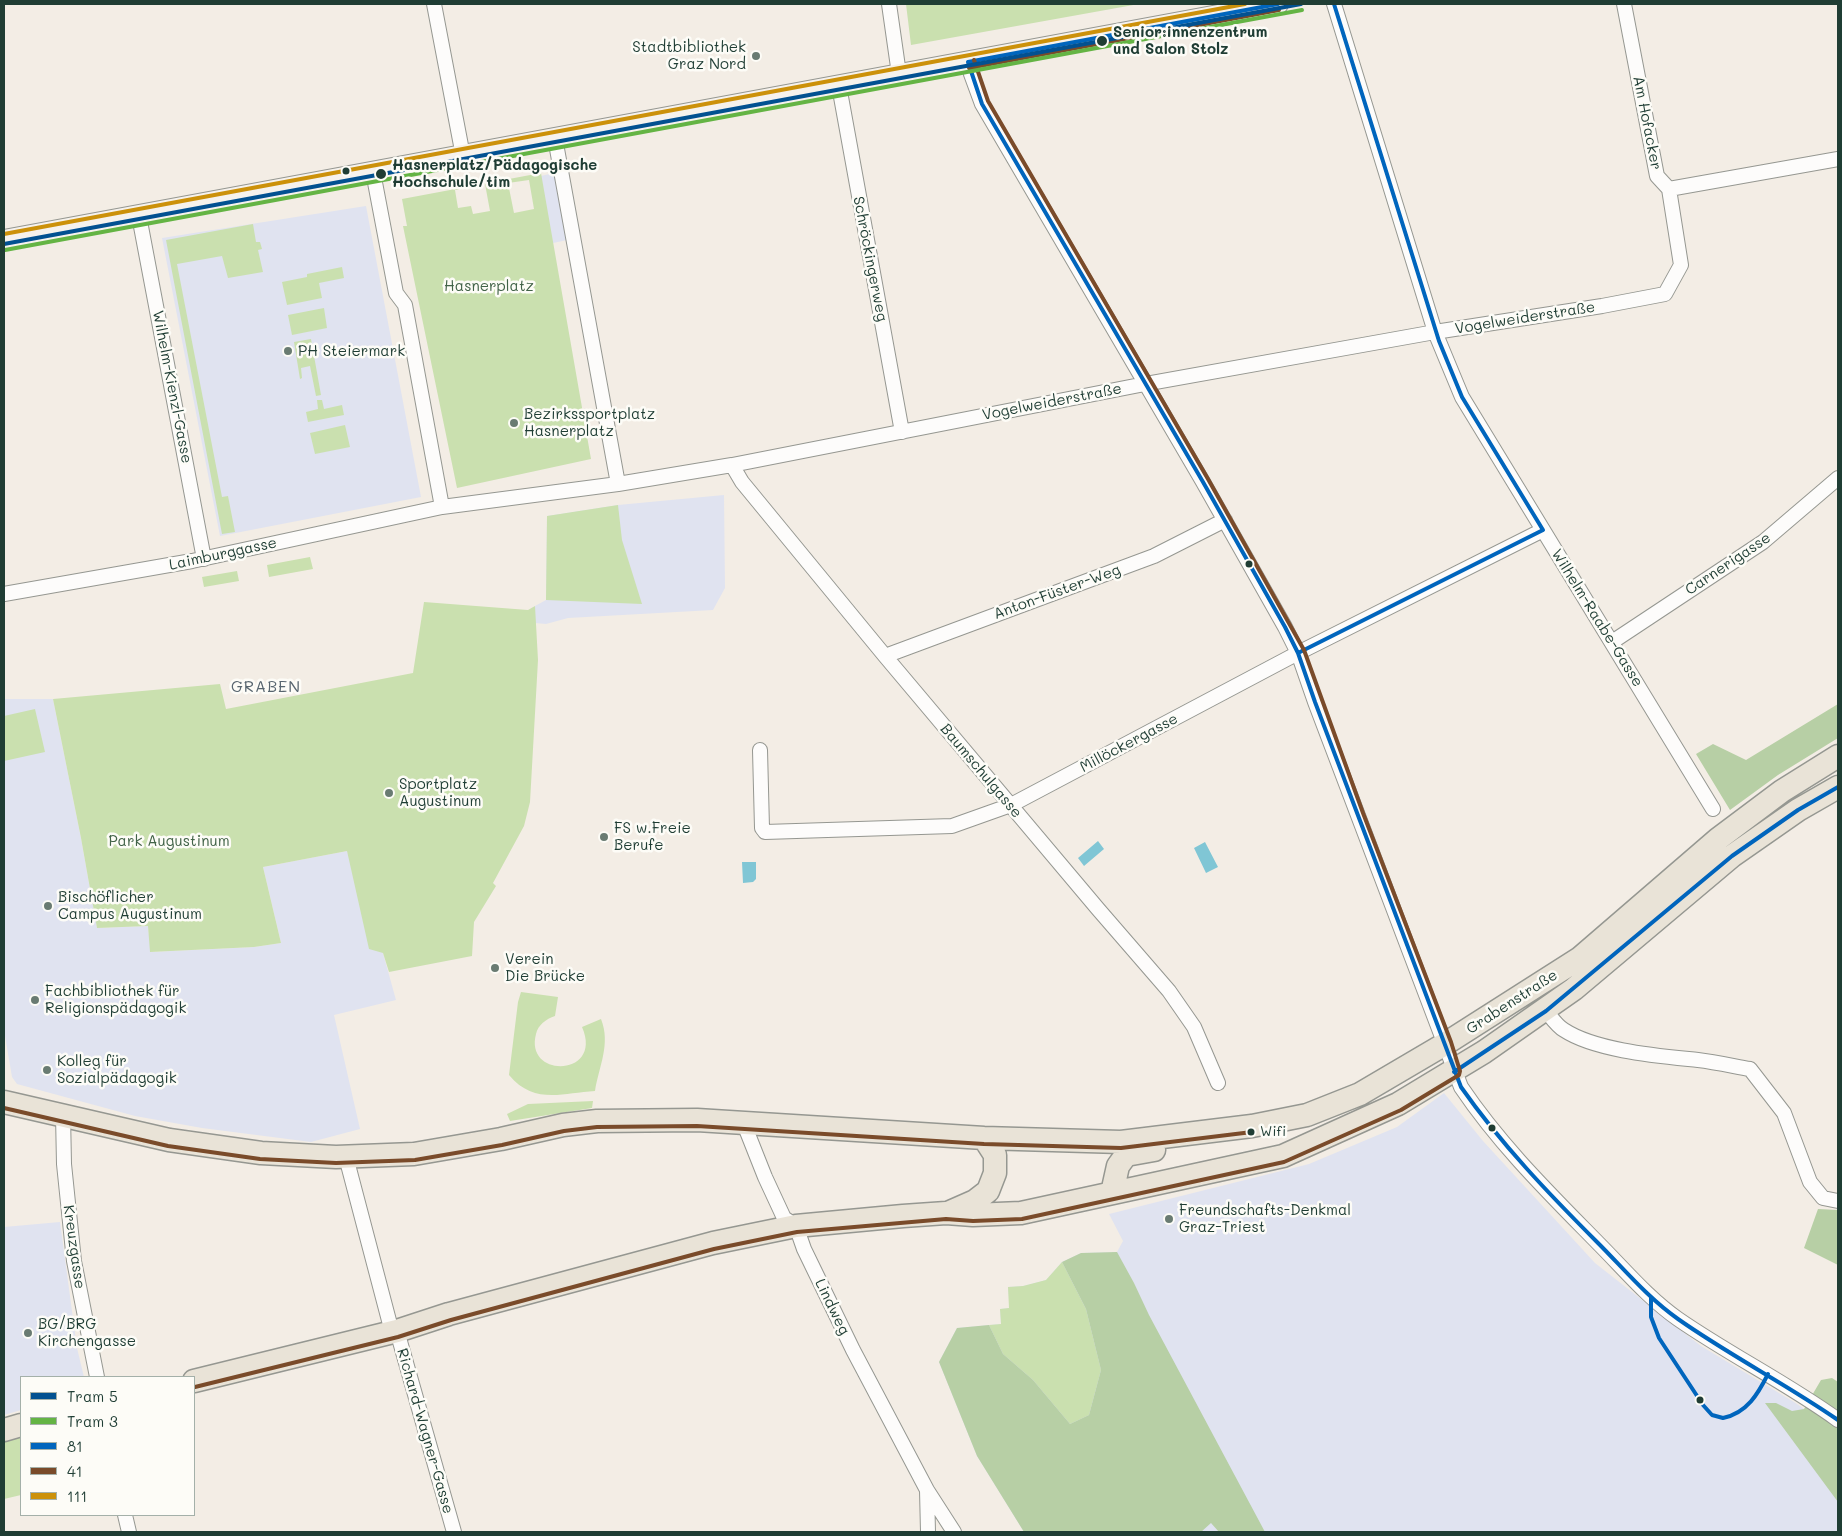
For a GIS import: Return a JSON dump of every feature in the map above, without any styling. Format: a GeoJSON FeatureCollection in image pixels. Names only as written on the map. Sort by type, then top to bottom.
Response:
{"type":"FeatureCollection","features":[{"type":"Feature","properties":{"kind":"main road"},"geometry":{"type":"LineString","coordinates":[[4,240],[1278,4]]}},
{"type":"Feature","properties":{"kind":"main road","name":"Grabenstraße"},"geometry":{"type":"LineString","coordinates":[[4,1102],[168,1140],[261,1153],[346,1157],[414,1154],[501,1139],[563,1125],[597,1121],[697,1120],[984,1138],[1121,1142],[1226,1129],[1307,1115],[1360,1094],[1445,1044],[1580,958],[1718,838],[1782,791],[1838,756]]}},
{"type":"Feature","properties":{"kind":"main road","name":"Grabenstraße"},"geometry":{"type":"LineString","coordinates":[[946,1213],[973,1215],[1022,1213],[1283,1156],[1398,1104],[1454,1072],[1546,1011],[1732,856],[1798,810],[1838,787]]}},
{"type":"Feature","properties":{"kind":"main road"},"geometry":{"type":"LineString","coordinates":[[1112,1192],[1118,1166],[1126,1155],[1202,1143],[1226,1129]]}},
{"type":"Feature","properties":{"kind":"main road"},"geometry":{"type":"LineString","coordinates":[[195,1382],[395,1331],[449,1314],[713,1243],[796,1226],[946,1213],[975,1201],[988,1191],[995,1173],[995,1155],[984,1138]]}},
{"type":"Feature","properties":{"kind":"main road"},"geometry":{"type":"LineString","coordinates":[[4,1430],[20,1426]]}},
{"type":"Feature","properties":{"kind":"street"},"geometry":{"type":"LineString","coordinates":[[434,4],[463,156]]}},
{"type":"Feature","properties":{"kind":"street"},"geometry":{"type":"LineString","coordinates":[[889,4],[899,74]]}},
{"type":"Feature","properties":{"kind":"street","name":"Wilhelm-Raabe-Gasse"},"geometry":{"type":"LineString","coordinates":[[1334,4],[1435,332],[1462,397],[1713,809]]}},
{"type":"Feature","properties":{"kind":"street","name":"Am Hofacker"},"geometry":{"type":"LineString","coordinates":[[1624,4],[1657,176],[1669,189],[1681,265],[1665,294]]}},
{"type":"Feature","properties":{"kind":"street"},"geometry":{"type":"LineString","coordinates":[[968,62],[970,74],[982,104],[1225,520],[1298,653],[1454,1072],[1466,1096],[1519,1162],[1652,1297],[1677,1318],[1838,1420]]}},
{"type":"Feature","properties":{"kind":"street","name":"Schröckingerweg"},"geometry":{"type":"LineString","coordinates":[[838,86],[902,432]]}},
{"type":"Feature","properties":{"kind":"street"},"geometry":{"type":"LineString","coordinates":[[373,172],[396,293],[405,305],[442,507],[618,484],[554,138]]}},
{"type":"Feature","properties":{"kind":"street"},"geometry":{"type":"LineString","coordinates":[[1669,189],[1838,159]]}},
{"type":"Feature","properties":{"kind":"street","name":"Wilhelm-Kienzl-Gasse"},"geometry":{"type":"LineString","coordinates":[[139,216],[204,558]]}},
{"type":"Feature","properties":{"kind":"street","name":"Vogelweiderstraße"},"geometry":{"type":"LineString","coordinates":[[618,484],[732,465],[1145,384],[1435,332],[1608,305],[1665,294]]}},
{"type":"Feature","properties":{"kind":"street","name":"Baumschulgasse"},"geometry":{"type":"LineString","coordinates":[[732,465],[742,482],[885,656],[1169,991],[1194,1028],[1218,1083]]}},
{"type":"Feature","properties":{"kind":"street","name":"Carnerigasse"},"geometry":{"type":"LineString","coordinates":[[1612,642],[1763,542],[1838,478]]}},
{"type":"Feature","properties":{"kind":"street","name":"Laimburggasse"},"geometry":{"type":"LineString","coordinates":[[4,594],[204,558],[442,507]]}},
{"type":"Feature","properties":{"kind":"street","name":"Anton-Füster-Weg"},"geometry":{"type":"LineString","coordinates":[[885,656],[1154,556],[1225,520]]}},
{"type":"Feature","properties":{"kind":"street","name":"Millöckergasse"},"geometry":{"type":"LineString","coordinates":[[760,750],[762,828],[765,832],[952,826],[1011,806],[1298,653],[1543,530]]}},
{"type":"Feature","properties":{"kind":"street","name":"Grabenstraße"},"geometry":{"type":"LineString","coordinates":[[1546,1011],[1562,1029],[1574,1036],[1607,1046],[1645,1054],[1699,1060],[1750,1069],[1784,1113],[1810,1182],[1823,1198],[1838,1201]]}},
{"type":"Feature","properties":{"kind":"street","name":"Kreuzgasse"},"geometry":{"type":"LineString","coordinates":[[63,1115],[64,1164],[74,1261],[97,1376]]}},
{"type":"Feature","properties":{"kind":"street","name":"Lindweg"},"geometry":{"type":"LineString","coordinates":[[744,1124],[765,1178],[784,1218],[796,1226],[804,1249],[853,1350],[927,1490],[954,1532]]}},
{"type":"Feature","properties":{"kind":"street","name":"Richard-Wagner-Gasse"},"geometry":{"type":"LineString","coordinates":[[346,1157],[370,1250],[454,1532]]}},
{"type":"Feature","properties":{"kind":"street","name":"Lindweg"},"geometry":{"type":"LineString","coordinates":[[927,1490],[928,1532]]}},
{"type":"Feature","properties":{"kind":"street"},"geometry":{"type":"LineString","coordinates":[[125,1516],[129,1532]]}},
{"type":"Feature","properties":{"kind":"shaded area"},"geometry":{"type":"Polygon","coordinates":[[[554,173],[567,240],[544,245],[532,178],[554,173]]]}},
{"type":"Feature","properties":{"kind":"shaded area","name":"PH Steiermark"},"geometry":{"type":"Polygon","coordinates":[[[366,206],[421,497],[220,536],[162,238],[366,206]]]}},
{"type":"Feature","properties":{"kind":"shaded area"},"geometry":{"type":"Polygon","coordinates":[[[724,495],[725,588],[713,610],[568,618],[546,624],[535,623],[535,606],[546,600],[547,516],[618,505],[724,495]]]}},
{"type":"Feature","properties":{"kind":"shaded area","name":"Bischöflicher Campus Augustinum"},"geometry":{"type":"Polygon","coordinates":[[[4,699],[53,699],[97,928],[148,926],[151,952],[254,947],[281,943],[263,867],[347,851],[383,953],[396,1000],[334,1015],[360,1129],[311,1142],[202,1128],[135,1116],[17,1084],[12,1077],[4,1030],[4,699]]]}},
{"type":"Feature","properties":{"kind":"shaded area"},"geometry":{"type":"Polygon","coordinates":[[[1444,1093],[1483,1141],[1595,1263],[1701,1346],[1794,1402],[1838,1432],[1838,1532],[1024,1532],[977,1456],[939,1362],[957,1328],[1001,1324],[1000,1309],[1010,1308],[1008,1287],[1023,1286],[1046,1280],[1062,1262],[1081,1253],[1117,1252],[1123,1241],[1109,1214],[1309,1164],[1397,1127],[1444,1093]]]}},
{"type":"Feature","properties":{"kind":"shaded area","name":"BG/BRG Kirchengasse"},"geometry":{"type":"Polygon","coordinates":[[[60,1222],[77,1348],[84,1376],[20,1376],[20,1410],[4,1415],[4,1227],[60,1222]]]}},
{"type":"Feature","properties":{"kind":"green space"},"geometry":{"type":"Polygon","coordinates":[[[906,4],[1139,4],[911,45],[906,4]]]}},
{"type":"Feature","properties":{"kind":"green space","name":"Hasnerplatz"},"geometry":{"type":"Polygon","coordinates":[[[541,173],[591,459],[457,488],[403,226],[407,226],[402,199],[541,173]],[[529,180],[508,183],[514,213],[534,209],[529,180]],[[485,184],[455,190],[458,208],[471,206],[473,214],[490,211],[485,184]]]}},
{"type":"Feature","properties":{"kind":"green space"},"geometry":{"type":"Polygon","coordinates":[[[253,224],[256,242],[260,242],[262,249],[258,250],[263,272],[228,278],[222,256],[177,264],[222,497],[228,496],[235,532],[222,534],[166,240],[253,224]]]}},
{"type":"Feature","properties":{"kind":"green space"},"geometry":{"type":"Polygon","coordinates":[[[342,267],[344,278],[319,283],[322,298],[287,305],[282,282],[307,277],[307,274],[342,267]]]}},
{"type":"Feature","properties":{"kind":"green space"},"geometry":{"type":"Polygon","coordinates":[[[324,308],[327,328],[292,335],[288,315],[324,308]]]}},
{"type":"Feature","properties":{"kind":"green space"},"geometry":{"type":"Polygon","coordinates":[[[311,339],[321,395],[316,396],[310,366],[301,368],[302,378],[300,379],[294,342],[311,339]]]}},
{"type":"Feature","properties":{"kind":"green space"},"geometry":{"type":"Polygon","coordinates":[[[317,400],[322,400],[324,409],[342,405],[344,415],[308,422],[306,412],[318,409],[317,400]]]}},
{"type":"Feature","properties":{"kind":"green space"},"geometry":{"type":"Polygon","coordinates":[[[345,425],[350,447],[315,454],[310,433],[345,425]]]}},
{"type":"Feature","properties":{"kind":"green space"},"geometry":{"type":"Polygon","coordinates":[[[618,505],[622,540],[642,604],[546,600],[547,516],[618,505]]]}},
{"type":"Feature","properties":{"kind":"green space"},"geometry":{"type":"Polygon","coordinates":[[[310,557],[313,569],[269,577],[267,565],[310,557]]]}},
{"type":"Feature","properties":{"kind":"green space"},"geometry":{"type":"Polygon","coordinates":[[[237,571],[239,581],[204,587],[202,577],[237,571]]]}},
{"type":"Feature","properties":{"kind":"green space","name":"Sportplatz Augustinum"},"geometry":{"type":"Polygon","coordinates":[[[424,602],[528,610],[535,606],[538,660],[530,802],[524,826],[493,883],[496,886],[474,922],[472,956],[389,972],[383,953],[369,949],[347,851],[263,867],[281,943],[254,947],[150,952],[148,926],[97,928],[53,699],[220,684],[226,709],[413,673],[424,602]]]}},
{"type":"Feature","properties":{"kind":"green space"},"geometry":{"type":"Polygon","coordinates":[[[1838,704],[1838,738],[1778,775],[1730,810],[1696,754],[1713,744],[1746,760],[1838,704]]]}},
{"type":"Feature","properties":{"kind":"green space"},"geometry":{"type":"Polygon","coordinates":[[[35,709],[45,752],[4,761],[4,716],[35,709]]]}},
{"type":"Feature","properties":{"kind":"green space"},"geometry":{"type":"Polygon","coordinates":[[[521,992],[558,997],[555,1016],[543,1023],[536,1034],[535,1049],[541,1059],[551,1065],[563,1066],[574,1063],[582,1056],[586,1044],[582,1027],[601,1019],[604,1028],[605,1046],[595,1091],[560,1095],[538,1094],[528,1090],[509,1075],[518,1002],[521,992]]]}},
{"type":"Feature","properties":{"kind":"green space"},"geometry":{"type":"Polygon","coordinates":[[[593,1101],[592,1108],[510,1121],[507,1114],[528,1104],[593,1101]]]}},
{"type":"Feature","properties":{"kind":"green space"},"geometry":{"type":"Polygon","coordinates":[[[1818,1209],[1838,1210],[1838,1265],[1804,1248],[1818,1209]]]}},
{"type":"Feature","properties":{"kind":"green space"},"geometry":{"type":"Polygon","coordinates":[[[1117,1252],[1265,1532],[1219,1532],[1211,1523],[1201,1532],[1024,1532],[977,1456],[939,1362],[957,1328],[989,1325],[1003,1354],[1033,1380],[1070,1424],[1089,1415],[1101,1370],[1086,1309],[1062,1262],[1081,1253],[1117,1252]]]}},
{"type":"Feature","properties":{"kind":"green space"},"geometry":{"type":"Polygon","coordinates":[[[1062,1262],[1086,1309],[1101,1370],[1089,1415],[1070,1424],[1033,1380],[1003,1354],[989,1325],[1001,1324],[1000,1309],[1009,1308],[1008,1287],[1023,1286],[1046,1280],[1062,1262]]]}},
{"type":"Feature","properties":{"kind":"green space"},"geometry":{"type":"Polygon","coordinates":[[[1832,1378],[1838,1382],[1838,1502],[1765,1403],[1776,1403],[1792,1411],[1804,1409],[1821,1380],[1832,1378]]]}},
{"type":"Feature","properties":{"kind":"green space"},"geometry":{"type":"Polygon","coordinates":[[[20,1425],[20,1495],[4,1499],[4,1430],[20,1425]]]}},
{"type":"Feature","properties":{"kind":"water"},"geometry":{"type":"Polygon","coordinates":[[[1098,841],[1104,849],[1084,866],[1078,858],[1098,841]]]}},
{"type":"Feature","properties":{"kind":"water"},"geometry":{"type":"Polygon","coordinates":[[[1205,842],[1218,867],[1206,873],[1194,848],[1205,842]]]}},
{"type":"Feature","properties":{"kind":"water"},"geometry":{"type":"Polygon","coordinates":[[[742,862],[756,862],[756,879],[753,882],[743,883],[742,862]]]}},
{"type":"Feature","properties":{"kind":"tram line","name":"5"},"geometry":{"type":"LineString","coordinates":[[4,244],[1301,4]]}},
{"type":"Feature","properties":{"kind":"tram line","name":"3"},"geometry":{"type":"LineString","coordinates":[[5,250],[1302,10]]}},
{"type":"Feature","properties":{"kind":"transit line","name":"111"},"geometry":{"type":"LineString","coordinates":[[4,234],[1245,4]]}},
{"type":"Feature","properties":{"kind":"transit line","name":"81"},"geometry":{"type":"LineString","coordinates":[[968,62],[1278,4]]}},
{"type":"Feature","properties":{"kind":"transit line","name":"81"},"geometry":{"type":"LineString","coordinates":[[1334,4],[1439,341],[1462,397],[1543,530]]}},
{"type":"Feature","properties":{"kind":"transit line","name":"41"},"geometry":{"type":"LineString","coordinates":[[969,68],[1279,10]]}},
{"type":"Feature","properties":{"kind":"transit line","name":"41"},"geometry":{"type":"LineString","coordinates":[[195,1387],[398,1337],[451,1320],[714,1249],[797,1232],[946,1219],[973,1221],[1022,1219],[1284,1162],[1401,1110],[1459,1075],[1460,1071],[1451,1042],[1363,813],[1304,650],[1208,479],[988,101],[974,60]]}},
{"type":"Feature","properties":{"kind":"transit line","name":"81"},"geometry":{"type":"LineString","coordinates":[[968,62],[982,104],[1203,482],[1298,653],[1461,1087],[1492,1129],[1526,1168],[1656,1302],[1697,1332],[1838,1420]]}},
{"type":"Feature","properties":{"kind":"transit line","name":"81"},"geometry":{"type":"LineString","coordinates":[[1298,653],[1543,530]]}},
{"type":"Feature","properties":{"kind":"transit line","name":"81"},"geometry":{"type":"LineString","coordinates":[[1454,1072],[1546,1011],[1732,856],[1798,810],[1838,787]]}},
{"type":"Feature","properties":{"kind":"transit line","name":"41"},"geometry":{"type":"LineString","coordinates":[[4,1108],[168,1146],[260,1159],[336,1163],[415,1160],[502,1145],[564,1131],[597,1127],[697,1126],[984,1144],[1121,1148],[1252,1132]]}},
{"type":"Feature","properties":{"kind":"transit line","name":"81"},"geometry":{"type":"LineString","coordinates":[[1651,1297],[1651,1317],[1659,1338],[1703,1405],[1712,1415],[1723,1418],[1739,1412],[1751,1402],[1768,1374]]}},
{"type":"Feature","properties":{"kind":"place","name":"Senior:innenzentrum und Salon Stolz"},"geometry":{"type":"Point","coordinates":[1102,41]}},
{"type":"Feature","properties":{"kind":"place","name":"Stadtbibliothek Graz Nord"},"geometry":{"type":"Point","coordinates":[756,56]}},
{"type":"Feature","properties":{"kind":"place","name":"Hasnerplatz/Pädagogische Hochschule/tim"},"geometry":{"type":"Point","coordinates":[381,174]}},
{"type":"Feature","properties":{"kind":"place","name":"PH Steiermark"},"geometry":{"type":"Point","coordinates":[288,351]}},
{"type":"Feature","properties":{"kind":"place","name":"Bezirkssportplatz Hasnerplatz"},"geometry":{"type":"Point","coordinates":[514,423]}},
{"type":"Feature","properties":{"kind":"place","name":"Sportplatz Augustinum"},"geometry":{"type":"Point","coordinates":[389,793]}},
{"type":"Feature","properties":{"kind":"place","name":"FS w.Freie Berufe"},"geometry":{"type":"Point","coordinates":[604,837]}},
{"type":"Feature","properties":{"kind":"place","name":"Bischöflicher Campus Augustinum"},"geometry":{"type":"Point","coordinates":[48,906]}},
{"type":"Feature","properties":{"kind":"place","name":"Verein Die Brücke"},"geometry":{"type":"Point","coordinates":[495,968]}},
{"type":"Feature","properties":{"kind":"place","name":"Fachbibliothek für Religionspädagogik"},"geometry":{"type":"Point","coordinates":[35,1000]}},
{"type":"Feature","properties":{"kind":"place","name":"Kolleg für Sozialpädagogik"},"geometry":{"type":"Point","coordinates":[47,1070]}},
{"type":"Feature","properties":{"kind":"place","name":"Wifi"},"geometry":{"type":"Point","coordinates":[1251,1132]}},
{"type":"Feature","properties":{"kind":"place","name":"Freundschafts-Denkmal Graz-Triest"},"geometry":{"type":"Point","coordinates":[1169,1219]}},
{"type":"Feature","properties":{"kind":"place","name":"BG/BRG Kirchengasse"},"geometry":{"type":"Point","coordinates":[28,1333]}},
{"type":"Feature","properties":{"kind":"district","name":"GRABEN"},"geometry":{"type":"Point","coordinates":[266,687]}},
{"type":"Feature","properties":{"kind":"park label","name":"Park Augustinum"},"geometry":{"type":"Point","coordinates":[169,841]}}]}
